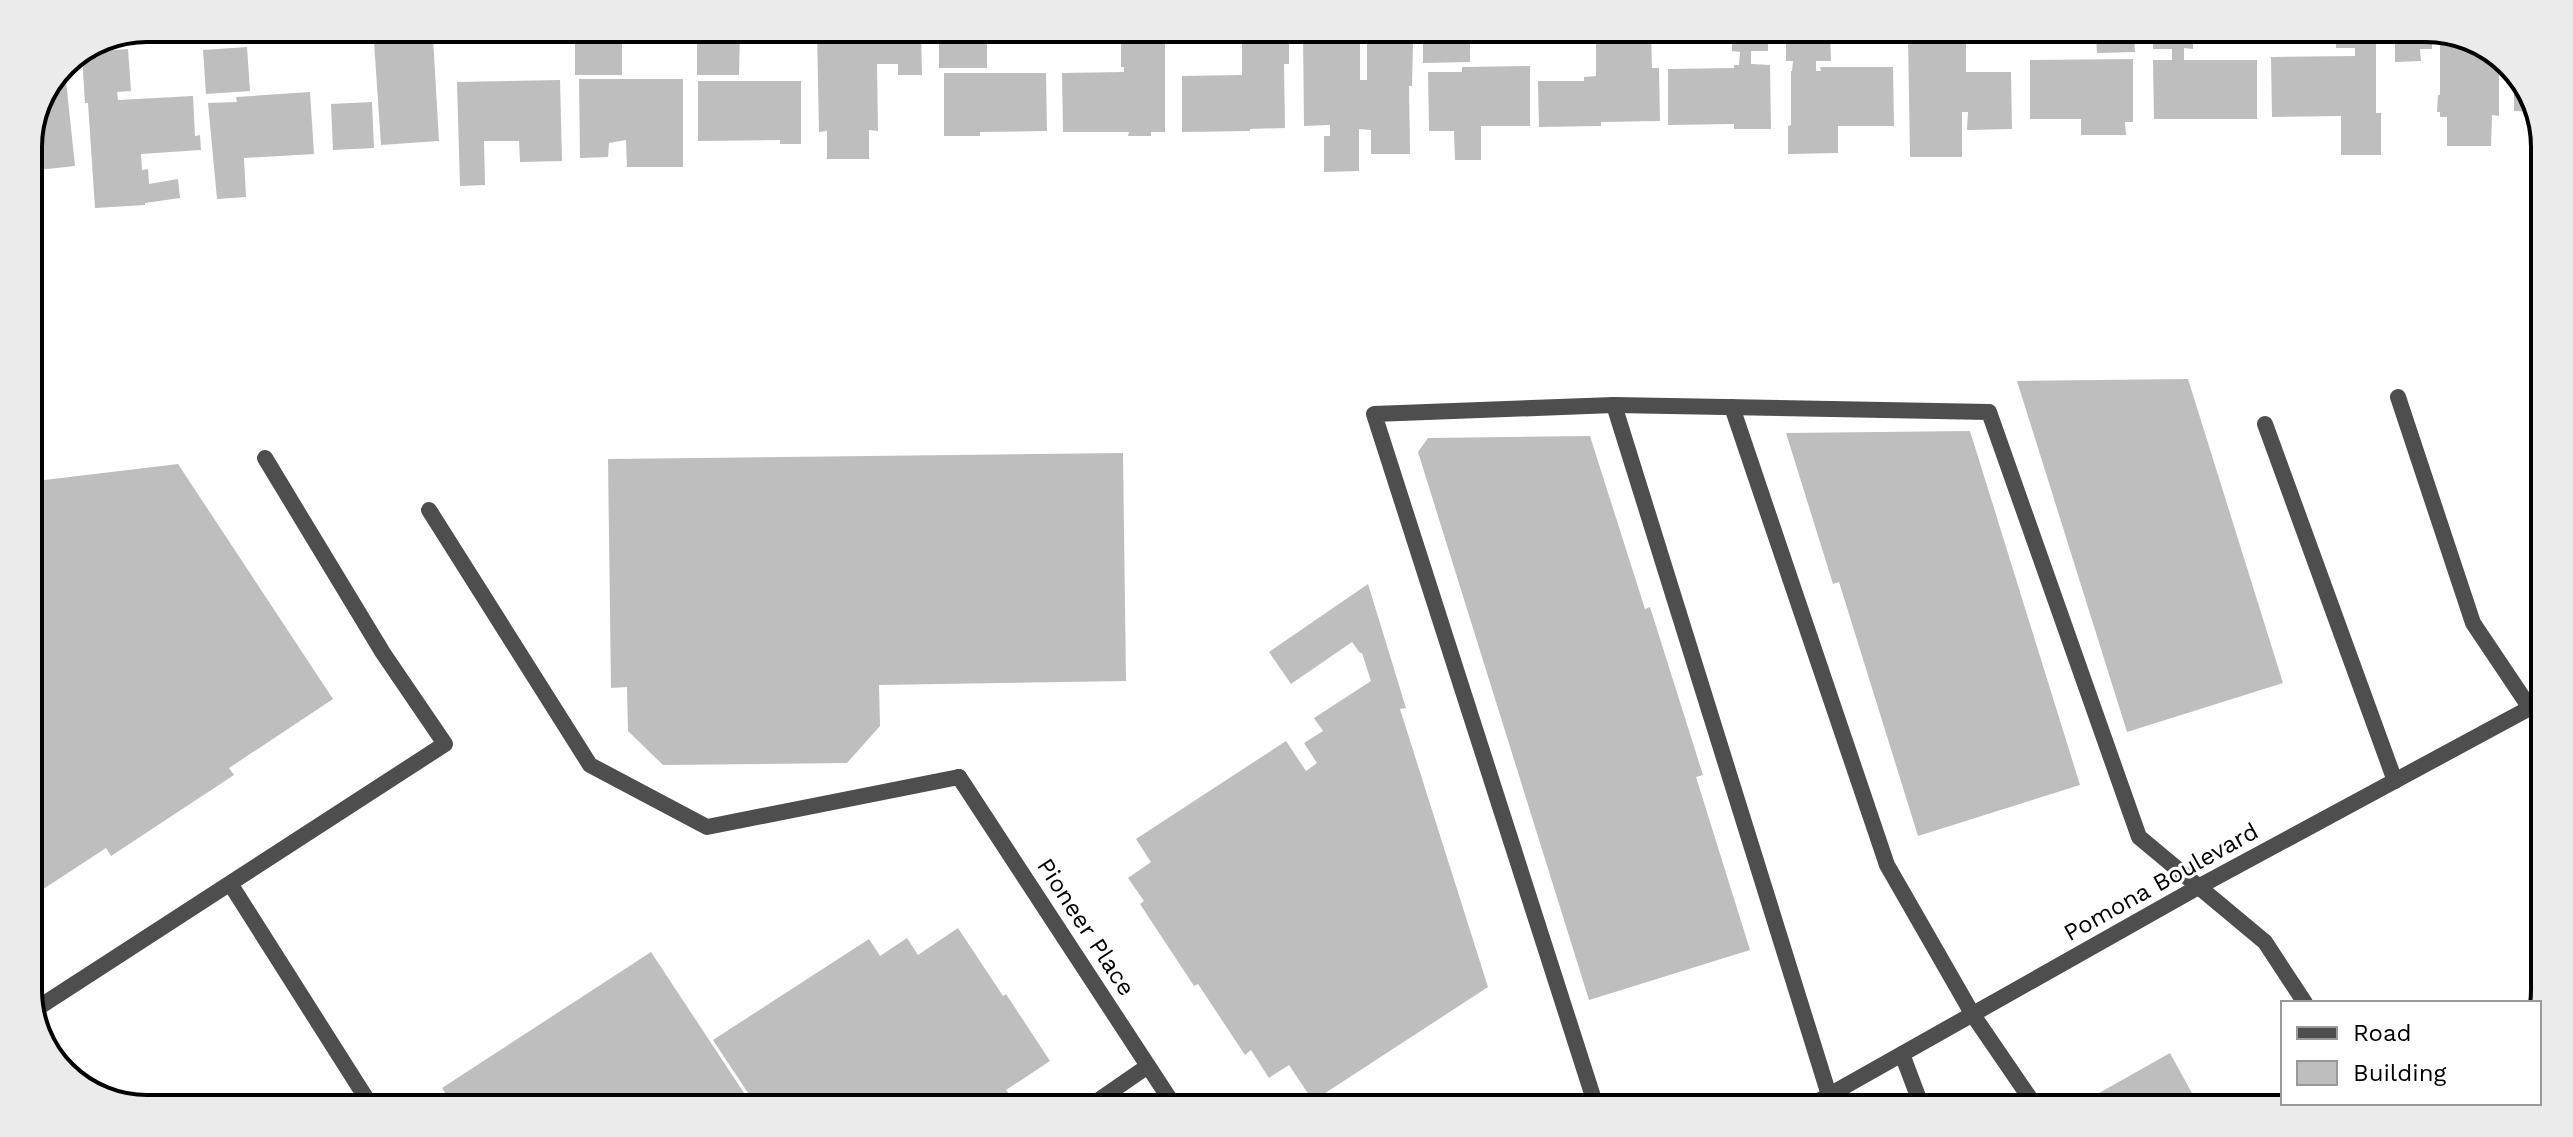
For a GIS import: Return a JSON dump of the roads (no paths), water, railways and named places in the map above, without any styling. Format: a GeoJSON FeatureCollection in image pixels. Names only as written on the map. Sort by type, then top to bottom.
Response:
{"type":"FeatureCollection","features":[{"type":"Feature","properties":{"kind":"street"},"geometry":{"type":"LineString","coordinates":[[2398,397],[2473,623],[2531,702]]}},
{"type":"Feature","properties":{"kind":"street"},"geometry":{"type":"LineString","coordinates":[[1614,405],[1829,1095]]}},
{"type":"Feature","properties":{"kind":"street"},"geometry":{"type":"LineString","coordinates":[[1592,1095],[1374,414],[1614,405],[1989,412],[2139,837],[2265,942],[2304,1001]]}},
{"type":"Feature","properties":{"kind":"street"},"geometry":{"type":"LineString","coordinates":[[1732,407],[1887,865],[1973,1015],[2028,1095]]}},
{"type":"Feature","properties":{"kind":"street"},"geometry":{"type":"LineString","coordinates":[[2265,424],[2395,781]]}},
{"type":"Feature","properties":{"kind":"street"},"geometry":{"type":"LineString","coordinates":[[43,1005],[445,744],[383,653],[265,458]]}},
{"type":"Feature","properties":{"kind":"street","name":"Pioneer Place"},"geometry":{"type":"LineString","coordinates":[[429,510],[590,765],[707,827],[959,777],[1167,1095]]}},
{"type":"Feature","properties":{"kind":"street","name":"Pomona Boulevard"},"geometry":{"type":"LineString","coordinates":[[1829,1095],[2200,886],[2531,708]]}},
{"type":"Feature","properties":{"kind":"street"},"geometry":{"type":"LineString","coordinates":[[231,885],[364,1095]]}},
{"type":"Feature","properties":{"kind":"street"},"geometry":{"type":"LineString","coordinates":[[1902,1054],[1917,1095]]}},
{"type":"Feature","properties":{"kind":"street"},"geometry":{"type":"LineString","coordinates":[[1106,1095],[1148,1066]]}}]}
